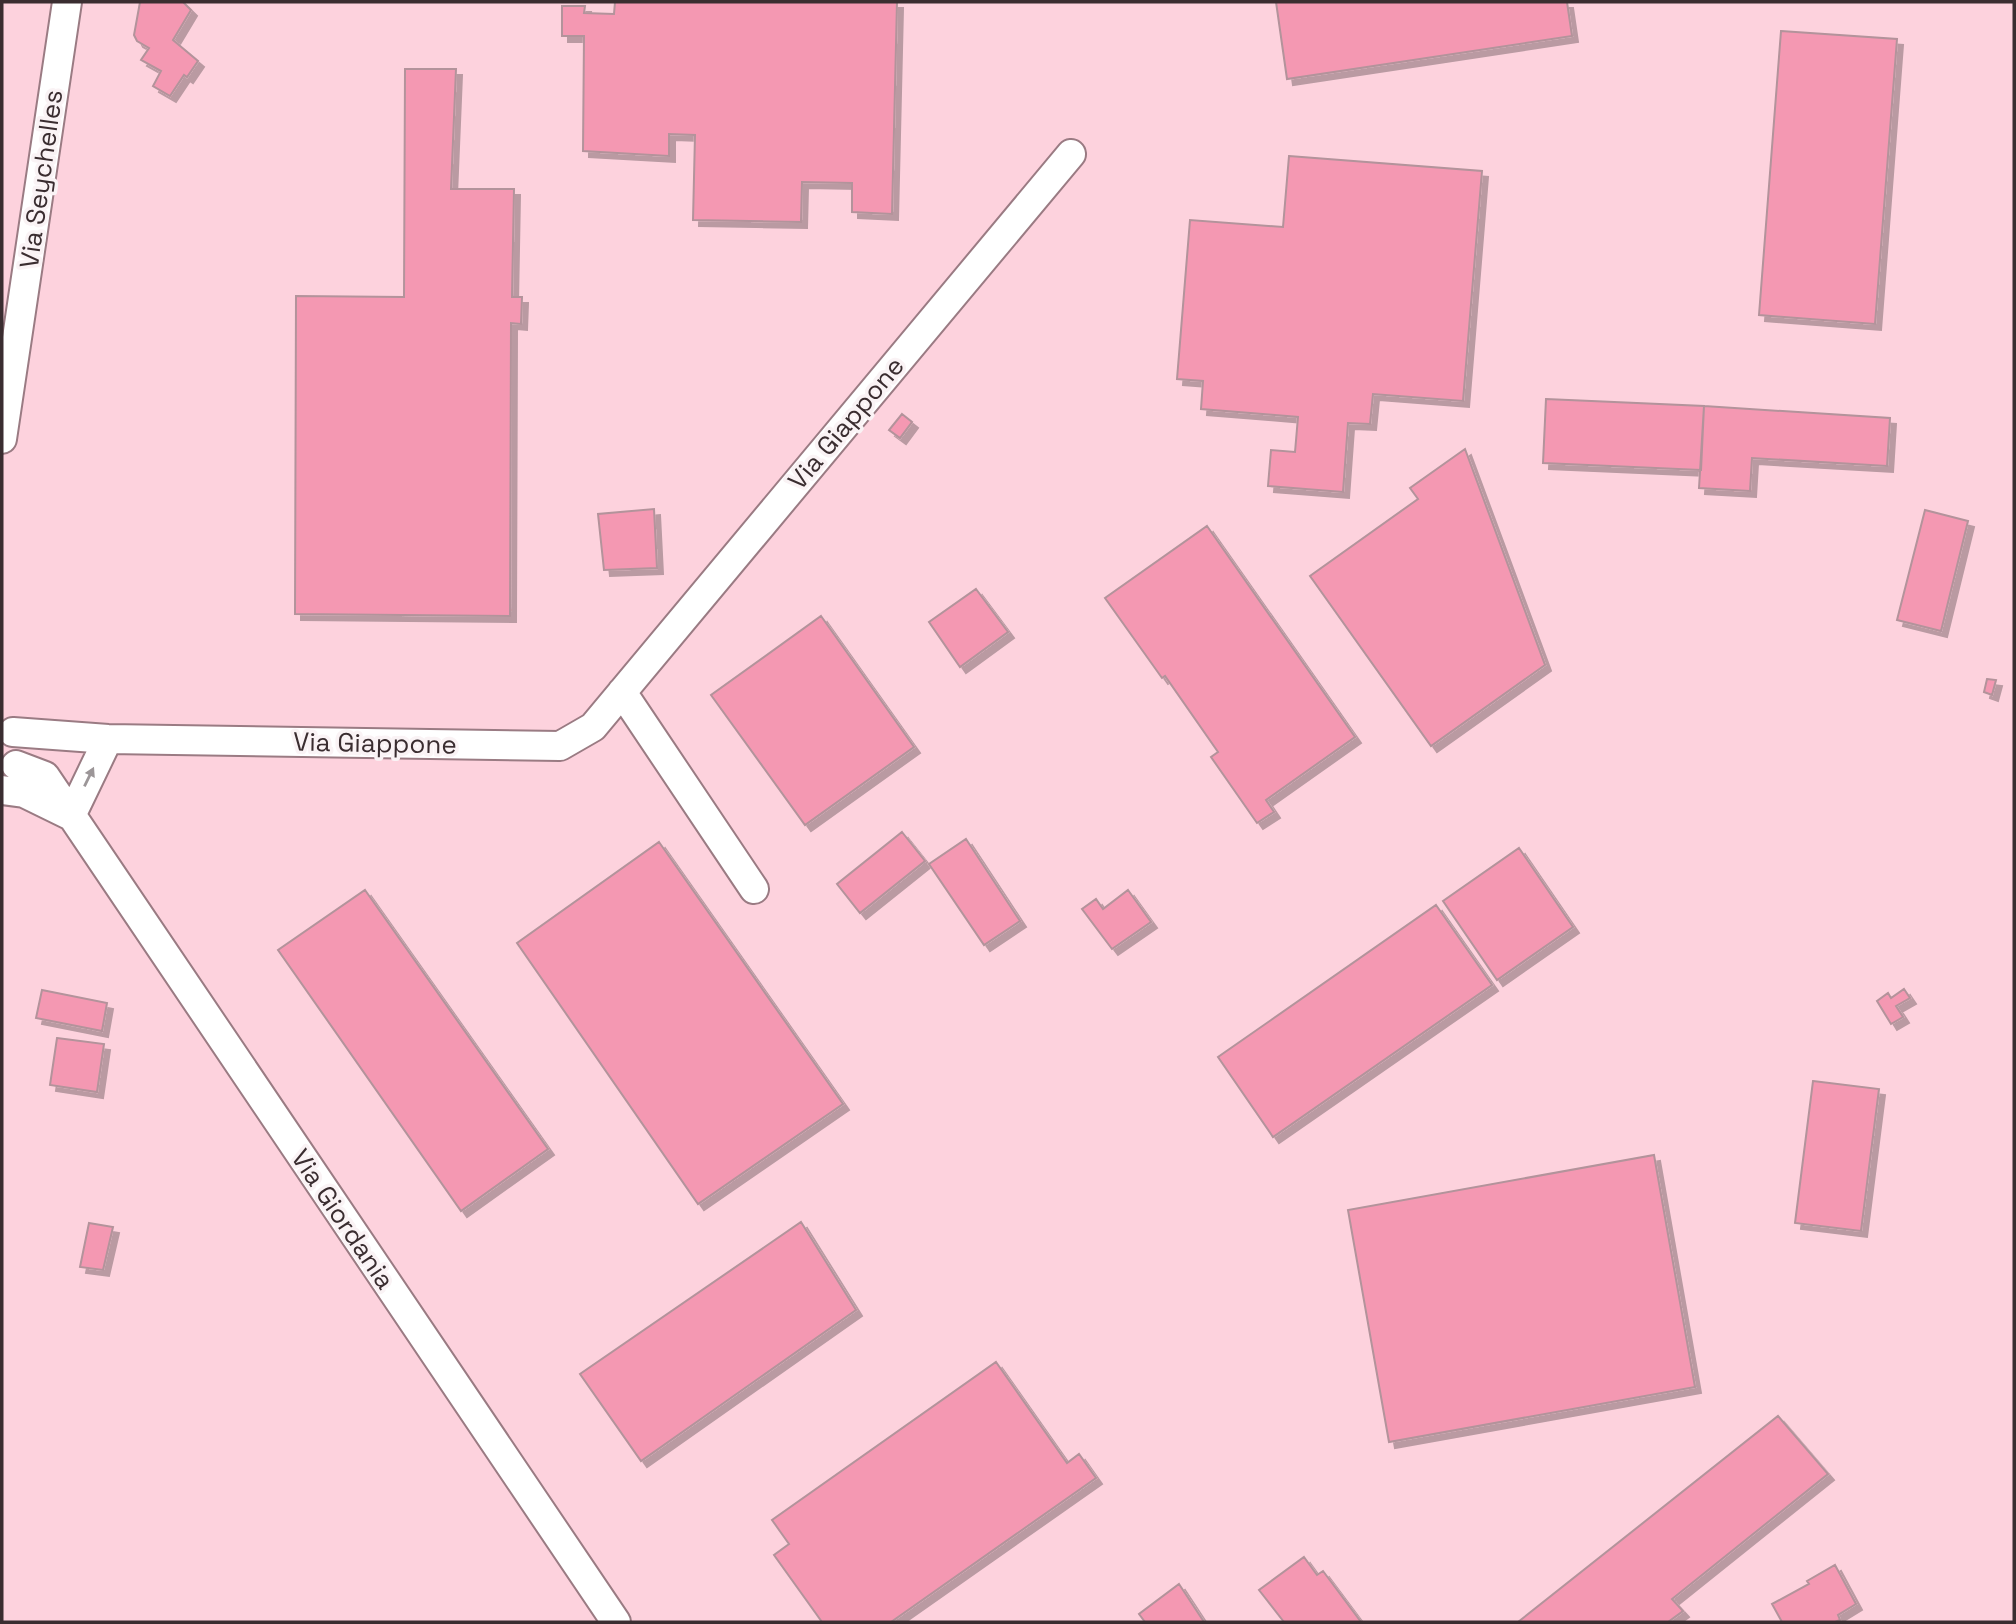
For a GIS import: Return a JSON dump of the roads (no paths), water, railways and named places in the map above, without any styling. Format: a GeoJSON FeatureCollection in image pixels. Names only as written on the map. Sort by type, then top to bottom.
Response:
{"type":"FeatureCollection","features":[{"type":"Feature","properties":{"kind":"street","name":"Via Seychelles"},"geometry":{"type":"LineString","coordinates":[[2,439],[67,2]]}},
{"type":"Feature","properties":{"kind":"street","name":"Via Giappone"},"geometry":{"type":"LineString","coordinates":[[5,722],[108,738],[560,746],[593,727],[1071,155]]}},
{"type":"Feature","properties":{"kind":"street"},"geometry":{"type":"LineString","coordinates":[[622,692],[754,889]]}},
{"type":"Feature","properties":{"kind":"street"},"geometry":{"type":"LineString","coordinates":[[5,722],[17,746],[7,780]]}},
{"type":"Feature","properties":{"kind":"street","name":"Via Giappone"},"geometry":{"type":"LineString","coordinates":[[7,780],[108,738]]}},
{"type":"Feature","properties":{"kind":"street"},"geometry":{"type":"LineString","coordinates":[[71,816],[108,738]]}},
{"type":"Feature","properties":{"kind":"street","name":"Via Giordania"},"geometry":{"type":"LineString","coordinates":[[7,780],[45,776],[616,1622]]}}]}
